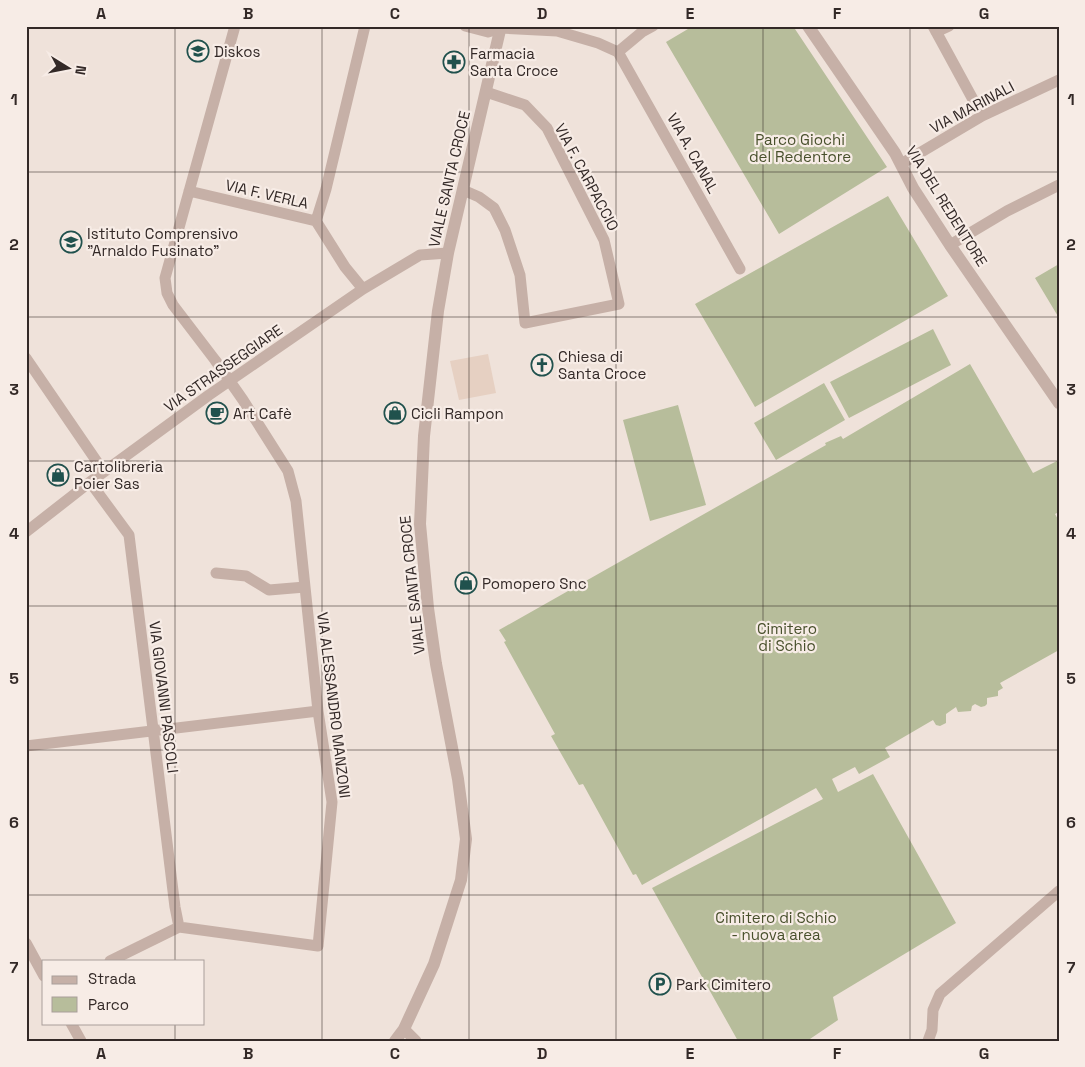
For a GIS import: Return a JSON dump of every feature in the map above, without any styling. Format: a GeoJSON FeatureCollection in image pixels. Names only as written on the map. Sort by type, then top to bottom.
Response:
{"type":"FeatureCollection","features":[{"type":"Feature","properties":{"kind":"street","name":"VIA ALESSANDRO MANZONI"},"geometry":{"type":"LineString","coordinates":[[179,928],[318,946],[332,802],[318,711],[296,501],[288,471],[230,380],[173,305],[167,293],[165,278],[234,26]]}},
{"type":"Feature","properties":{"kind":"street"},"geometry":{"type":"LineString","coordinates":[[316,221],[326,189],[365,26]]}},
{"type":"Feature","properties":{"kind":"street"},"geometry":{"type":"LineString","coordinates":[[465,26],[488,32],[501,27],[557,31],[598,43],[618,52],[652,26]]}},
{"type":"Feature","properties":{"kind":"street","name":"VIA DEL REDENTORE"},"geometry":{"type":"LineString","coordinates":[[808,26],[901,164],[913,188],[950,245],[1059,403]]}},
{"type":"Feature","properties":{"kind":"street"},"geometry":{"type":"LineString","coordinates":[[949,26],[935,29],[982,116]]}},
{"type":"Feature","properties":{"kind":"street","name":"VIALE SANTA CROCE"},"geometry":{"type":"LineString","coordinates":[[395,1041],[404,1029],[434,964],[461,880],[466,839],[458,779],[436,664],[428,608],[420,524],[424,436],[438,311],[448,254],[501,27]]}},
{"type":"Feature","properties":{"kind":"street","name":"VIA A. CANAL"},"geometry":{"type":"LineString","coordinates":[[618,52],[740,269]]}},
{"type":"Feature","properties":{"kind":"street","name":"VIA MARINALI"},"geometry":{"type":"LineString","coordinates":[[901,164],[982,116],[1059,80]]}},
{"type":"Feature","properties":{"kind":"street","name":"VIA F. CARPACCIO"},"geometry":{"type":"LineString","coordinates":[[463,190],[479,197],[494,208],[505,230],[520,275],[525,323],[619,304],[604,240],[547,128],[525,105],[486,92]]}},
{"type":"Feature","properties":{"kind":"street"},"geometry":{"type":"LineString","coordinates":[[950,245],[1007,211],[1059,185]]}},
{"type":"Feature","properties":{"kind":"street","name":"VIA F. VERLA"},"geometry":{"type":"LineString","coordinates":[[189,191],[316,221],[345,267],[363,289]]}},
{"type":"Feature","properties":{"kind":"street","name":"VIA STRASSEGGIARE"},"geometry":{"type":"LineString","coordinates":[[26,532],[90,482],[230,380],[363,289],[420,255],[448,254]]}},
{"type":"Feature","properties":{"kind":"street"},"geometry":{"type":"LineString","coordinates":[[26,358],[104,472]]}},
{"type":"Feature","properties":{"kind":"street","name":"VIA GIOVANNI PASCOLI"},"geometry":{"type":"LineString","coordinates":[[90,482],[129,536],[179,928]]}},
{"type":"Feature","properties":{"kind":"street"},"geometry":{"type":"LineString","coordinates":[[216,573],[246,576],[269,590],[305,588]]}},
{"type":"Feature","properties":{"kind":"street"},"geometry":{"type":"LineString","coordinates":[[26,746],[318,711]]}},
{"type":"Feature","properties":{"kind":"street"},"geometry":{"type":"LineString","coordinates":[[928,1041],[932,1030],[934,1010],[940,994],[1059,891]]}},
{"type":"Feature","properties":{"kind":"street"},"geometry":{"type":"LineString","coordinates":[[112,960],[179,928]]}},
{"type":"Feature","properties":{"kind":"street"},"geometry":{"type":"LineString","coordinates":[[26,943],[42,972]]}},
{"type":"Feature","properties":{"kind":"street"},"geometry":{"type":"LineString","coordinates":[[72,1024],[81,1041]]}},
{"type":"Feature","properties":{"kind":"street"},"geometry":{"type":"LineString","coordinates":[[404,1029],[416,1041]]}},
{"type":"Feature","properties":{"kind":"green space","name":"Parco Giochi del Redentore"},"geometry":{"type":"Polygon","coordinates":[[[693,26],[793,26],[887,167],[779,234],[666,42],[693,26]]]}},
{"type":"Feature","properties":{"kind":"green space"},"geometry":{"type":"Polygon","coordinates":[[[888,196],[948,296],[755,407],[695,304],[888,196]]]}},
{"type":"Feature","properties":{"kind":"green space"},"geometry":{"type":"Polygon","coordinates":[[[1059,264],[1059,318],[1035,278],[1059,264]]]}},
{"type":"Feature","properties":{"kind":"green space"},"geometry":{"type":"Polygon","coordinates":[[[933,329],[951,365],[849,418],[830,382],[933,329]]]}},
{"type":"Feature","properties":{"kind":"green space","name":"Cimitero di Schio"},"geometry":{"type":"Polygon","coordinates":[[[970,364],[1033,473],[1059,460],[1059,512],[1055,514],[1059,521],[1059,650],[1000,683],[1003,688],[998,691],[998,696],[987,698],[985,706],[981,707],[975,704],[972,706],[971,711],[958,712],[956,707],[946,714],[946,723],[940,726],[936,725],[933,720],[885,748],[890,757],[859,774],[855,767],[832,779],[838,792],[873,774],[956,923],[833,997],[838,1020],[807,1041],[738,1041],[652,888],[823,799],[816,788],[642,885],[636,874],[633,875],[583,784],[579,785],[551,736],[555,734],[499,630],[826,445],[825,443],[841,436],[843,439],[970,364]]]}},
{"type":"Feature","properties":{"kind":"green space"},"geometry":{"type":"Polygon","coordinates":[[[824,383],[845,420],[776,460],[754,423],[824,383]]]}},
{"type":"Feature","properties":{"kind":"green space"},"geometry":{"type":"Polygon","coordinates":[[[678,405],[706,505],[650,521],[623,420],[678,405]]]}},
{"type":"Feature","properties":{"kind":"shaded area"},"geometry":{"type":"Polygon","coordinates":[[[488,354],[496,393],[459,400],[450,361],[488,354]]]}},
{"type":"Feature","properties":{"kind":"place","name":"Diskos"},"geometry":{"type":"Point","coordinates":[198,51]}},
{"type":"Feature","properties":{"kind":"place","name":"Farmacia Santa Croce"},"geometry":{"type":"Point","coordinates":[454,62]}},
{"type":"Feature","properties":{"kind":"place","name":"Istituto Comprensivo \"Arnaldo Fusinato\""},"geometry":{"type":"Point","coordinates":[71,242]}},
{"type":"Feature","properties":{"kind":"place","name":"Chiesa di Santa Croce"},"geometry":{"type":"Point","coordinates":[542,365]}},
{"type":"Feature","properties":{"kind":"place","name":"Art Cafè"},"geometry":{"type":"Point","coordinates":[217,413]}},
{"type":"Feature","properties":{"kind":"place","name":"Cicli Rampon"},"geometry":{"type":"Point","coordinates":[395,413]}},
{"type":"Feature","properties":{"kind":"place","name":"Cartolibreria Poier Sas"},"geometry":{"type":"Point","coordinates":[58,475]}},
{"type":"Feature","properties":{"kind":"place","name":"Pomopero Snc"},"geometry":{"type":"Point","coordinates":[466,583]}},
{"type":"Feature","properties":{"kind":"place","name":"Park Cimitero"},"geometry":{"type":"Point","coordinates":[660,984]}},
{"type":"Feature","properties":{"kind":"park label","name":"Cimitero di Schio - nuova area"},"geometry":{"type":"Point","coordinates":[776,926]}}]}
